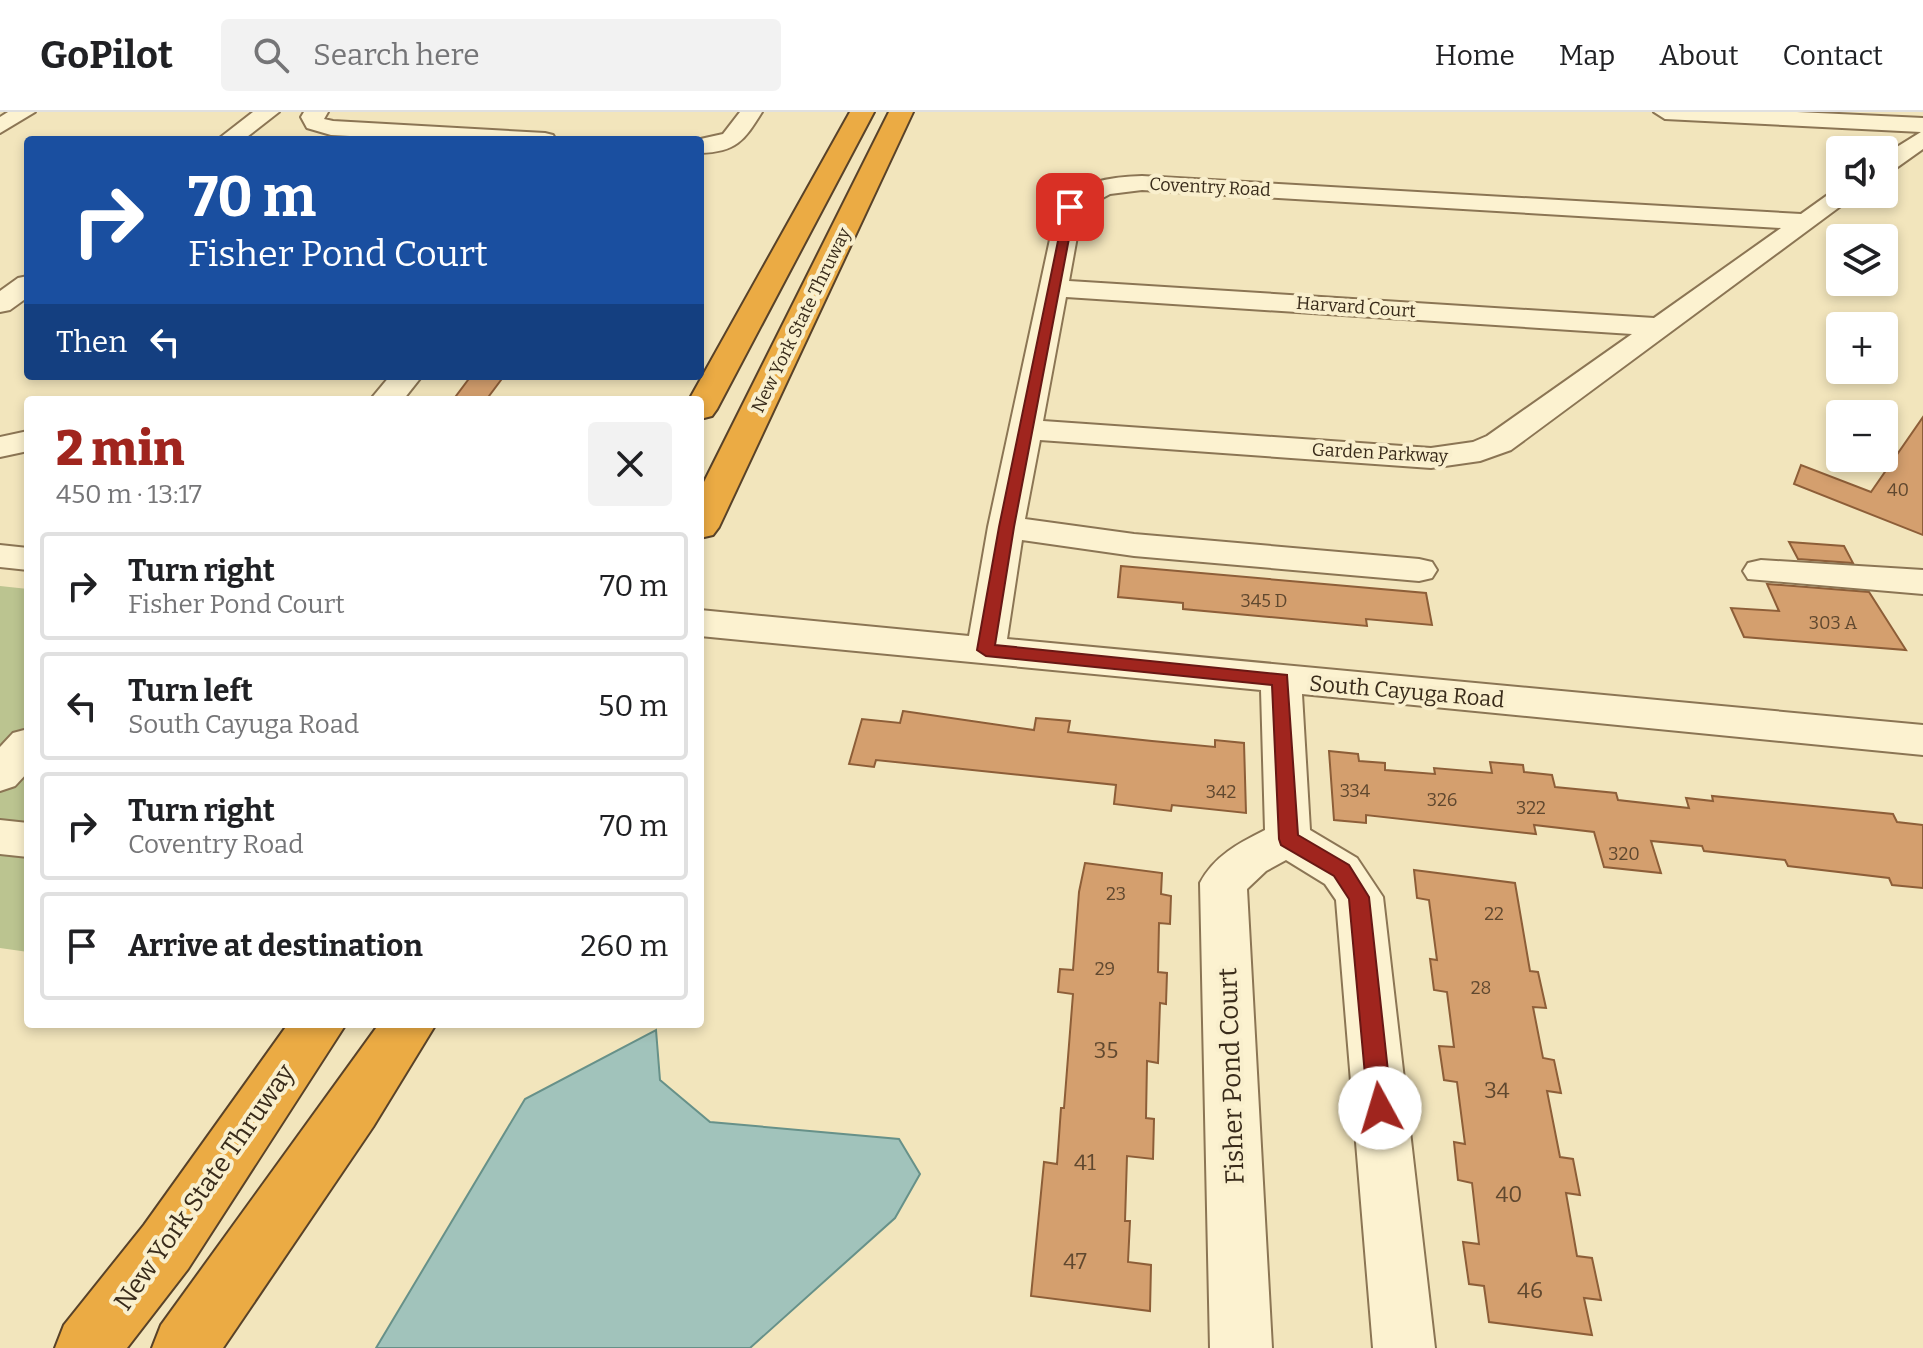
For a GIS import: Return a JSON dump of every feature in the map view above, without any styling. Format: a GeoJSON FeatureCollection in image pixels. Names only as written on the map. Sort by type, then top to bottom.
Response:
{"type":"FeatureCollection","features":[{"type":"Feature","properties":{"kind":"highway","name":"New York State Thruway"},"geometry":{"type":"LineString","coordinates":[[704,402],[862,112]]}},
{"type":"Feature","properties":{"kind":"highway","name":"New York State Thruway"},"geometry":{"type":"LineString","coordinates":[[704,519],[901,112]]}},
{"type":"Feature","properties":{"kind":"highway","name":"New York State Thruway"},"geometry":{"type":"LineString","coordinates":[[87,1348],[166,1247],[316,1028]]}},
{"type":"Feature","properties":{"kind":"highway"},"geometry":{"type":"LineString","coordinates":[[184,1348],[406,1028]]}},
{"type":"Feature","properties":{"kind":"street"},"geometry":{"type":"LineString","coordinates":[[0,126],[24,112]]}},
{"type":"Feature","properties":{"kind":"street"},"geometry":{"type":"LineString","coordinates":[[234,136],[268,112]]}},
{"type":"Feature","properties":{"kind":"street"},"geometry":{"type":"LineString","coordinates":[[317,112],[312,117],[315,123],[331,128],[460,136]]}},
{"type":"Feature","properties":{"kind":"street"},"geometry":{"type":"LineString","coordinates":[[396,133],[419,112]]}},
{"type":"Feature","properties":{"kind":"street"},"geometry":{"type":"LineString","coordinates":[[704,146],[723,146],[730,142],[751,112]]}},
{"type":"Feature","properties":{"kind":"street"},"geometry":{"type":"LineString","coordinates":[[1665,112],[1923,125]]}},
{"type":"Feature","properties":{"kind":"street"},"geometry":{"type":"LineString","coordinates":[[697,136],[709,121]]}},
{"type":"Feature","properties":{"kind":"street"},"geometry":{"type":"LineString","coordinates":[[1898,156],[1923,138]]}},
{"type":"Feature","properties":{"kind":"street","name":"Coventry Road"},"geometry":{"type":"LineString","coordinates":[[986,650],[1006,527],[1070,207],[1088,193],[1129,184],[1807,222]]}},
{"type":"Feature","properties":{"kind":"street","name":"Garden Parkway"},"geometry":{"type":"LineString","coordinates":[[1026,429],[1406,457],[1459,456],[1499,443],[1826,208]]}},
{"type":"Feature","properties":{"kind":"street"},"geometry":{"type":"LineString","coordinates":[[0,304],[24,287]]}},
{"type":"Feature","properties":{"kind":"street","name":"Harvard Court"},"geometry":{"type":"LineString","coordinates":[[1053,288],[1660,327]]}},
{"type":"Feature","properties":{"kind":"street"},"geometry":{"type":"LineString","coordinates":[[390,396],[404,380]]}},
{"type":"Feature","properties":{"kind":"street"},"geometry":{"type":"LineString","coordinates":[[0,447],[24,442]]}},
{"type":"Feature","properties":{"kind":"street"},"geometry":{"type":"LineString","coordinates":[[1006,527],[1134,545],[1419,570]]}},
{"type":"Feature","properties":{"kind":"street"},"geometry":{"type":"LineString","coordinates":[[0,556],[24,559]]}},
{"type":"Feature","properties":{"kind":"street"},"geometry":{"type":"LineString","coordinates":[[1761,571],[1923,582]]}},
{"type":"Feature","properties":{"kind":"street","name":"South Cayuga Road"},"geometry":{"type":"LineString","coordinates":[[704,623],[1923,740]]}},
{"type":"Feature","properties":{"kind":"street"},"geometry":{"type":"LineString","coordinates":[[1281,680],[1288,839],[1341,871],[1359,897],[1404,1348]]}},
{"type":"Feature","properties":{"kind":"street"},"geometry":{"type":"LineString","coordinates":[[0,775],[24,748]]}},
{"type":"Feature","properties":{"kind":"street"},"geometry":{"type":"LineString","coordinates":[[0,837],[24,840]]}},
{"type":"Feature","properties":{"kind":"street","name":"Fisher Pond Court"},"geometry":{"type":"LineString","coordinates":[[1241,1348],[1223,883],[1250,858],[1288,839]]}},
{"type":"Feature","properties":{"kind":"green space"},"geometry":{"type":"Polygon","coordinates":[[[0,586],[24,589],[24,951],[0,948],[0,586]]]}},
{"type":"Feature","properties":{"kind":"water"},"geometry":{"type":"Polygon","coordinates":[[[656,1030],[660,1080],[710,1122],[899,1139],[920,1174],[895,1218],[750,1348],[376,1348],[525,1099],[656,1030]]]}},
{"type":"Feature","properties":{"kind":"building"},"geometry":{"type":"Polygon","coordinates":[[[468,380],[501,380],[489,396],[456,396],[468,380]]]}},
{"type":"Feature","properties":{"kind":"building"},"geometry":{"type":"Polygon","coordinates":[[[1923,417],[1923,535],[1794,484],[1801,465],[1871,492],[1885,472],[1898,472],[1898,453],[1923,417]]]}},
{"type":"Feature","properties":{"kind":"building"},"geometry":{"type":"Polygon","coordinates":[[[1789,542],[1844,546],[1853,563],[1798,559],[1789,542]]]}},
{"type":"Feature","properties":{"kind":"building"},"geometry":{"type":"Polygon","coordinates":[[[1121,566],[1426,593],[1432,625],[1366,619],[1367,626],[1183,609],[1183,603],[1118,597],[1121,566]]]}},
{"type":"Feature","properties":{"kind":"building"},"geometry":{"type":"Polygon","coordinates":[[[1767,584],[1869,592],[1906,650],[1744,637],[1731,608],[1779,611],[1767,584]]]}},
{"type":"Feature","properties":{"kind":"building"},"geometry":{"type":"Polygon","coordinates":[[[903,711],[1034,730],[1036,718],[1070,721],[1068,732],[1215,747],[1215,740],[1244,743],[1246,813],[1172,805],[1171,811],[1114,804],[1116,785],[876,760],[874,767],[849,764],[862,719],[900,723],[903,711]]]}},
{"type":"Feature","properties":{"kind":"building"},"geometry":{"type":"Polygon","coordinates":[[[1329,751],[1358,754],[1359,761],[1385,763],[1385,770],[1435,774],[1434,768],[1492,773],[1490,762],[1523,765],[1524,772],[1552,775],[1555,787],[1616,793],[1618,800],[1689,808],[1686,798],[1713,801],[1712,796],[1893,814],[1897,822],[1923,825],[1923,888],[1892,885],[1889,878],[1788,866],[1785,860],[1704,851],[1702,846],[1651,841],[1661,873],[1604,867],[1594,832],[1534,825],[1536,834],[1366,815],[1366,823],[1334,820],[1329,751]]]}},
{"type":"Feature","properties":{"kind":"building"},"geometry":{"type":"Polygon","coordinates":[[[1085,863],[1162,873],[1161,894],[1171,896],[1170,924],[1159,923],[1158,972],[1167,973],[1166,1004],[1160,1003],[1158,1063],[1147,1061],[1146,1118],[1154,1119],[1153,1159],[1127,1156],[1125,1221],[1130,1221],[1128,1262],[1151,1265],[1150,1311],[1031,1296],[1044,1162],[1057,1164],[1061,1108],[1064,1108],[1073,994],[1058,992],[1060,969],[1073,970],[1079,892],[1085,863]]]}},
{"type":"Feature","properties":{"kind":"building"},"geometry":{"type":"Polygon","coordinates":[[[1414,870],[1515,883],[1530,971],[1538,972],[1546,1008],[1533,1007],[1543,1058],[1554,1060],[1561,1093],[1547,1091],[1560,1157],[1573,1159],[1580,1195],[1566,1193],[1577,1256],[1592,1258],[1601,1300],[1584,1298],[1592,1335],[1489,1322],[1484,1286],[1469,1284],[1463,1242],[1479,1244],[1472,1183],[1458,1180],[1454,1142],[1465,1144],[1457,1082],[1444,1080],[1439,1046],[1454,1047],[1447,992],[1434,990],[1430,959],[1437,960],[1429,900],[1417,898],[1414,870]]]}},
{"type":"Feature","properties":{"kind":"route"},"geometry":{"type":"LineString","coordinates":[[1070,207],[1006,527],[986,650],[1281,680],[1288,839],[1341,871],[1359,897],[1380,1108]]}}]}
